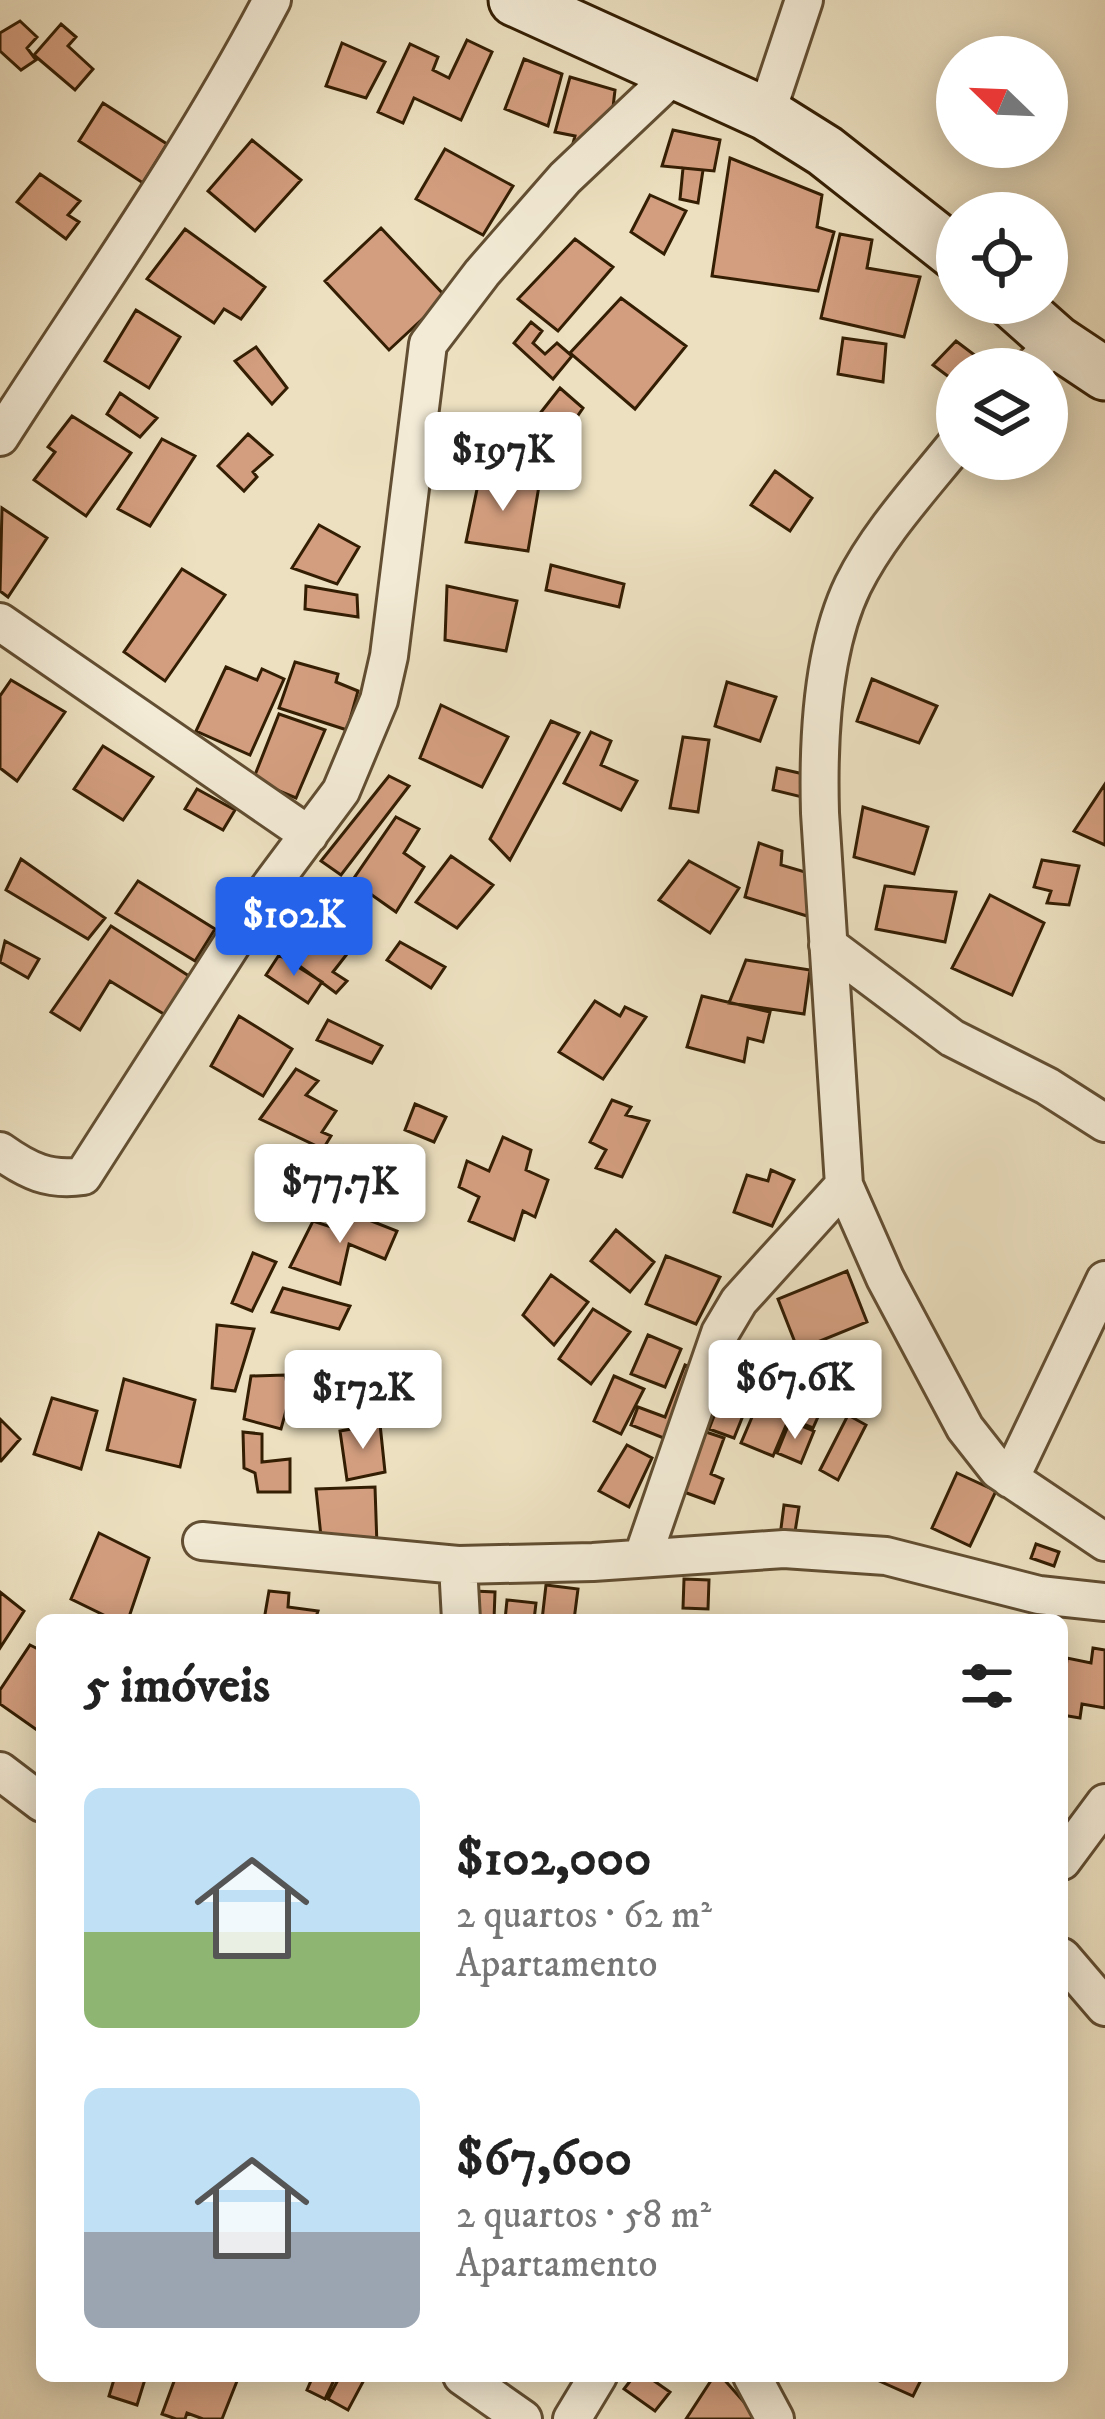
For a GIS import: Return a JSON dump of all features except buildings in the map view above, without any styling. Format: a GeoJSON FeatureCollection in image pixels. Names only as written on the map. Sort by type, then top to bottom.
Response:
{"type":"FeatureCollection","features":[{"type":"Feature","properties":{"kind":"street"},"geometry":{"type":"LineString","coordinates":[[0,436],[159,198],[225,90],[272,0]]}},
{"type":"Feature","properties":{"kind":"street"},"geometry":{"type":"LineString","coordinates":[[515,0],[766,114],[825,151],[936,238]]}},
{"type":"Feature","properties":{"kind":"street"},"geometry":{"type":"LineString","coordinates":[[766,114],[804,0]]}},
{"type":"Feature","properties":{"kind":"street"},"geometry":{"type":"LineString","coordinates":[[0,1151],[28,1171],[60,1179],[83,1176],[262,897],[340,791],[379,700],[389,656],[428,344],[565,178],[677,72]]}},
{"type":"Feature","properties":{"kind":"street"},"geometry":{"type":"LineString","coordinates":[[1068,363],[1105,374]]}},
{"type":"Feature","properties":{"kind":"street"},"geometry":{"type":"LineString","coordinates":[[936,469],[880,539],[851,589],[835,644],[818,751],[844,1185],[885,1278],[965,1428],[998,1470],[1105,1542]]}},
{"type":"Feature","properties":{"kind":"street"},"geometry":{"type":"LineString","coordinates":[[0,622],[309,835]]}},
{"type":"Feature","properties":{"kind":"street"},"geometry":{"type":"LineString","coordinates":[[828,945],[952,1038],[1047,1086],[1105,1123]]}},
{"type":"Feature","properties":{"kind":"street"},"geometry":{"type":"LineString","coordinates":[[643,1556],[720,1333],[740,1301],[844,1185]]}},
{"type":"Feature","properties":{"kind":"street"},"geometry":{"type":"LineString","coordinates":[[1010,1479],[1105,1280]]}},
{"type":"Feature","properties":{"kind":"street"},"geometry":{"type":"LineString","coordinates":[[202,1541],[458,1565],[593,1562],[784,1549],[886,1556],[1039,1595],[1105,1602]]}},
{"type":"Feature","properties":{"kind":"street"},"geometry":{"type":"LineString","coordinates":[[458,1565],[461,1614]]}},
{"type":"Feature","properties":{"kind":"street"},"geometry":{"type":"LineString","coordinates":[[0,1771],[36,1798]]}},
{"type":"Feature","properties":{"kind":"street"},"geometry":{"type":"LineString","coordinates":[[1068,1853],[1105,1803]]}},
{"type":"Feature","properties":{"kind":"street"},"geometry":{"type":"LineString","coordinates":[[1068,1964],[1105,2007]]}},
{"type":"Feature","properties":{"kind":"street"},"geometry":{"type":"LineString","coordinates":[[471,2382],[523,2419]]}},
{"type":"Feature","properties":{"kind":"street"},"geometry":{"type":"LineString","coordinates":[[572,2419],[594,2382]]}},
{"type":"Feature","properties":{"kind":"street"},"geometry":{"type":"LineString","coordinates":[[755,2382],[775,2419]]}}]}
